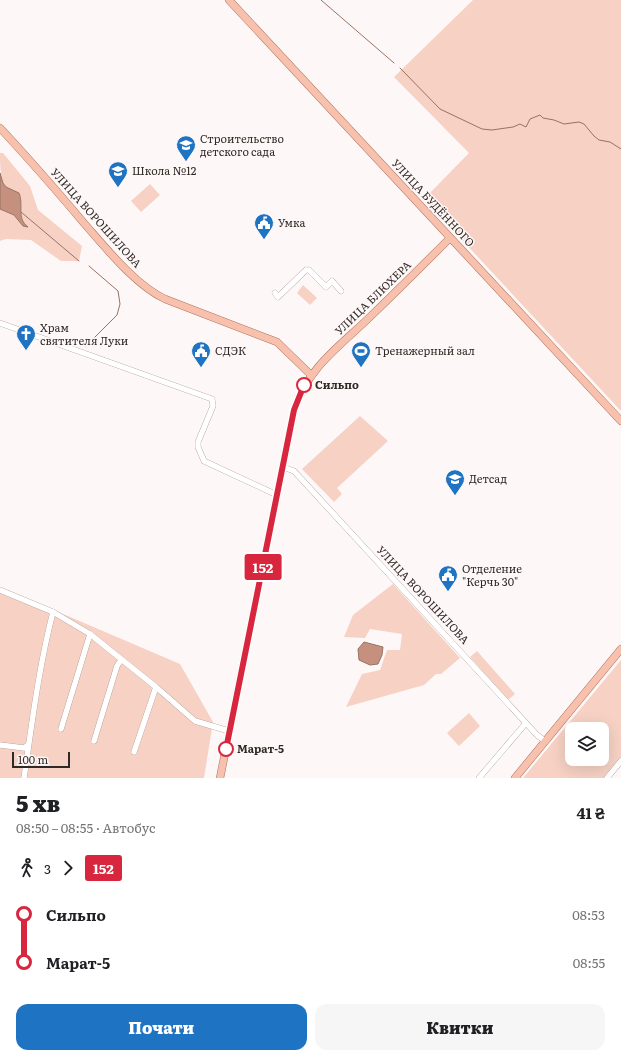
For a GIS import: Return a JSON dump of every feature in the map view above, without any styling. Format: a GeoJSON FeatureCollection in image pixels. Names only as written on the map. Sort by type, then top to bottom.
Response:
{"type":"FeatureCollection","features":[{"type":"Feature","properties":{"kind":"main road","name":"УЛИЦА БУДЁННОГО"},"geometry":{"type":"LineString","coordinates":[[229,0],[621,421]]}},
{"type":"Feature","properties":{"kind":"main road","name":"УЛИЦА ВОРОШИЛОВА"},"geometry":{"type":"LineString","coordinates":[[0,128],[116,259],[150,290],[165,299],[277,342],[311,375]]}},
{"type":"Feature","properties":{"kind":"main road","name":"УЛИЦА БЛЮХЕРА"},"geometry":{"type":"LineString","coordinates":[[220,778],[294,410],[302,389],[320,364],[374,314],[450,238]]}},
{"type":"Feature","properties":{"kind":"main road"},"geometry":{"type":"LineString","coordinates":[[515,778],[621,649]]}},
{"type":"Feature","properties":{"kind":"street"},"geometry":{"type":"LineString","coordinates":[[275,293],[278,297],[308,270],[326,287],[332,281],[341,291]]}},
{"type":"Feature","properties":{"kind":"street"},"geometry":{"type":"LineString","coordinates":[[0,323],[212,399],[213,406],[198,442],[202,457],[207,462],[277,495]]}},
{"type":"Feature","properties":{"kind":"street","name":"УЛИЦА ВОРОШИЛОВА"},"geometry":{"type":"LineString","coordinates":[[283,467],[294,471],[526,723],[545,741]]}},
{"type":"Feature","properties":{"kind":"street"},"geometry":{"type":"LineString","coordinates":[[0,590],[52,612],[90,634],[156,687],[195,721],[229,731]]}},
{"type":"Feature","properties":{"kind":"street"},"geometry":{"type":"LineString","coordinates":[[24,778],[28,745],[52,612]]}},
{"type":"Feature","properties":{"kind":"street"},"geometry":{"type":"LineString","coordinates":[[61,729],[90,634]]}},
{"type":"Feature","properties":{"kind":"street"},"geometry":{"type":"LineString","coordinates":[[94,741],[117,666],[121,660]]}},
{"type":"Feature","properties":{"kind":"street"},"geometry":{"type":"LineString","coordinates":[[134,752],[156,687]]}},
{"type":"Feature","properties":{"kind":"street"},"geometry":{"type":"LineString","coordinates":[[479,778],[526,723]]}},
{"type":"Feature","properties":{"kind":"street"},"geometry":{"type":"LineString","coordinates":[[0,745],[24,748],[28,745]]}},
{"type":"Feature","properties":{"kind":"street"},"geometry":{"type":"LineString","coordinates":[[607,778],[621,761]]}},
{"type":"Feature","properties":{"kind":"shaded area"},"geometry":{"type":"Polygon","coordinates":[[[473,0],[621,0],[621,411],[424,199],[469,153],[394,77],[473,0]]]}},
{"type":"Feature","properties":{"kind":"shaded area"},"geometry":{"type":"Polygon","coordinates":[[[0,153],[3,153],[30,186],[38,210],[82,246],[79,261],[61,261],[31,240],[6,239],[0,241],[0,209],[14,215],[23,226],[24,224],[21,217],[21,201],[19,193],[7,188],[3,181],[0,153]]]}},
{"type":"Feature","properties":{"kind":"shaded area"},"geometry":{"type":"Polygon","coordinates":[[[0,173],[6,187],[19,193],[22,220],[28,227],[23,226],[14,215],[0,209],[0,173]]]}},
{"type":"Feature","properties":{"kind":"shaded area"},"geometry":{"type":"Polygon","coordinates":[[[150,184],[160,195],[141,212],[131,201],[150,184]]]}},
{"type":"Feature","properties":{"kind":"shaded area"},"geometry":{"type":"Polygon","coordinates":[[[303,285],[317,298],[310,305],[297,293],[303,285]]]}},
{"type":"Feature","properties":{"kind":"shaded area"},"geometry":{"type":"Polygon","coordinates":[[[360,416],[388,441],[337,488],[342,494],[334,502],[302,469],[360,416]]]}},
{"type":"Feature","properties":{"kind":"shaded area"},"geometry":{"type":"Polygon","coordinates":[[[393,584],[460,658],[441,674],[436,674],[424,685],[346,707],[362,674],[380,670],[387,650],[400,650],[402,634],[370,629],[365,638],[344,637],[353,615],[393,584]]]}},
{"type":"Feature","properties":{"kind":"shaded area"},"geometry":{"type":"Polygon","coordinates":[[[0,587],[180,664],[213,722],[204,778],[0,778],[0,587]]]}},
{"type":"Feature","properties":{"kind":"shaded area"},"geometry":{"type":"Polygon","coordinates":[[[364,642],[383,647],[382,655],[378,664],[370,665],[359,660],[358,649],[364,642]]]}},
{"type":"Feature","properties":{"kind":"shaded area"},"geometry":{"type":"Polygon","coordinates":[[[477,651],[515,694],[508,700],[470,657],[477,651]]]}},
{"type":"Feature","properties":{"kind":"shaded area"},"geometry":{"type":"Polygon","coordinates":[[[621,660],[621,762],[607,778],[523,778],[565,727],[565,766],[609,766],[609,722],[570,722],[621,660]]]}},
{"type":"Feature","properties":{"kind":"shaded area"},"geometry":{"type":"Polygon","coordinates":[[[469,713],[480,726],[459,746],[447,733],[469,713]]]}},
{"type":"Feature","properties":{"kind":"waterway"},"geometry":{"type":"LineString","coordinates":[[321,0],[394,63]]}},
{"type":"Feature","properties":{"kind":"waterway"},"geometry":{"type":"LineString","coordinates":[[400,68],[440,109],[482,129],[492,130],[513,127],[520,124],[526,127],[530,119],[540,115],[543,118],[564,124],[579,122],[584,124],[599,140],[610,142],[621,149]]}},
{"type":"Feature","properties":{"kind":"waterway"},"geometry":{"type":"LineString","coordinates":[[21,212],[79,261]]}},
{"type":"Feature","properties":{"kind":"waterway"},"geometry":{"type":"LineString","coordinates":[[86,346],[117,315],[120,304],[118,291],[89,266]]}},
{"type":"Feature","properties":{"kind":"bus line","name":"152"},"geometry":{"type":"LineString","coordinates":[[226,749],[286,456],[294,410],[304,385]]}},
{"type":"Feature","properties":{"kind":"place","name":"Строительство детского сада"},"geometry":{"type":"Point","coordinates":[186,162]}},
{"type":"Feature","properties":{"kind":"place","name":"Школа №12"},"geometry":{"type":"Point","coordinates":[118,188]}},
{"type":"Feature","properties":{"kind":"place","name":"Умка"},"geometry":{"type":"Point","coordinates":[264,240]}},
{"type":"Feature","properties":{"kind":"place","name":"Храм святителя Луки"},"geometry":{"type":"Point","coordinates":[26,351]}},
{"type":"Feature","properties":{"kind":"place","name":"СДЭК"},"geometry":{"type":"Point","coordinates":[201,368]}},
{"type":"Feature","properties":{"kind":"place","name":"Тренажерный зал"},"geometry":{"type":"Point","coordinates":[361,368]}},
{"type":"Feature","properties":{"kind":"place","name":"Сильпо"},"geometry":{"type":"Point","coordinates":[304,385]}},
{"type":"Feature","properties":{"kind":"place","name":"Детсад"},"geometry":{"type":"Point","coordinates":[455,496]}},
{"type":"Feature","properties":{"kind":"place","name":"Отделение \"Керчь 30\""},"geometry":{"type":"Point","coordinates":[448,592]}},
{"type":"Feature","properties":{"kind":"place","name":"Марат-5"},"geometry":{"type":"Point","coordinates":[226,749]}}]}
